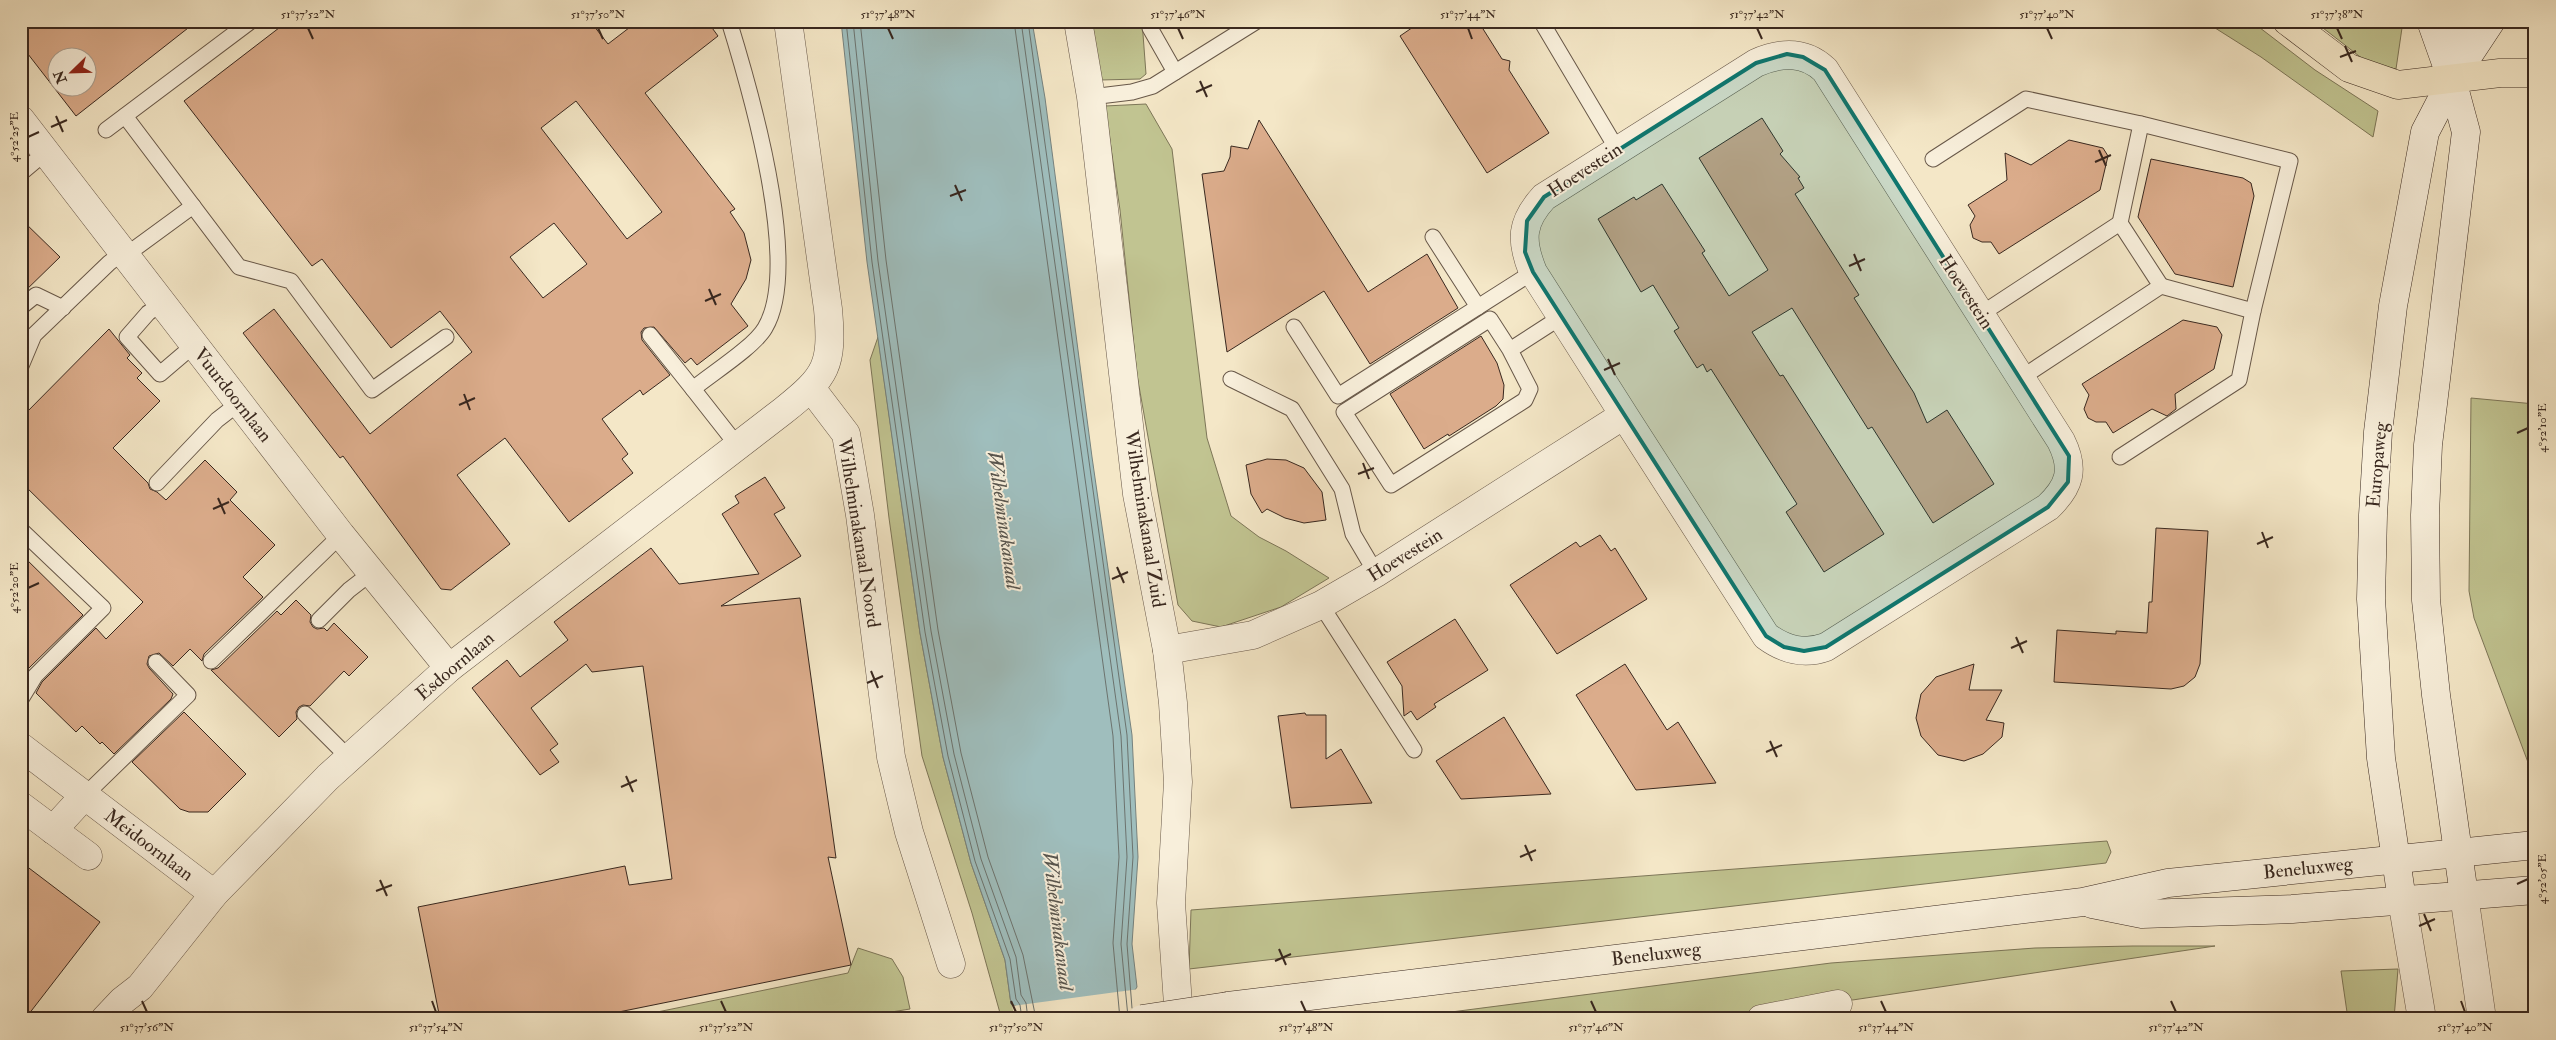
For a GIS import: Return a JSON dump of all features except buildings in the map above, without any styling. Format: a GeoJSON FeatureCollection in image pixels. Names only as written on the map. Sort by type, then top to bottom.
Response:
{"type":"FeatureCollection","features":[{"type":"Feature","properties":{"kind":"highway"},"geometry":{"type":"LineString","coordinates":[[2287,21],[2349,68],[2398,85],[2500,73],[2535,73]]}},
{"type":"Feature","properties":{"kind":"street"},"geometry":{"type":"LineString","coordinates":[[788,21],[820,246],[831,342],[824,372],[811,388]]}},
{"type":"Feature","properties":{"kind":"street","name":"Wilhelminakanaal Zuid"},"geometry":{"type":"LineString","coordinates":[[1078,21],[1091,96],[1137,494],[1167,650],[1178,782],[1171,903],[1179,1019]]}},
{"type":"Feature","properties":{"kind":"street","name":"Europaweg"},"geometry":{"type":"LineString","coordinates":[[2431,21],[2452,80],[2466,132],[2428,445],[2425,516],[2426,600],[2436,695],[2464,895]]}},
{"type":"Feature","properties":{"kind":"street","name":"Europaweg"},"geometry":{"type":"LineString","coordinates":[[2452,80],[2464,21]]}},
{"type":"Feature","properties":{"kind":"street","name":"Europaweg"},"geometry":{"type":"LineString","coordinates":[[2402,900],[2381,758],[2371,599],[2373,506],[2378,432],[2393,306],[2425,132],[2452,80],[2491,21]]}},
{"type":"Feature","properties":{"kind":"street","name":"Hoevestein"},"geometry":{"type":"LineString","coordinates":[[1786,54],[1815,61],[1825,70],[2069,456],[2068,482],[2062,494],[2048,507],[1835,642],[1826,647],[1811,651],[1789,649],[1766,636],[1533,272],[1525,252],[1525,233],[1530,212],[1544,197],[1756,62],[1770,56],[1786,54]]}},
{"type":"Feature","properties":{"kind":"street","name":"Vuurdoornlaan"},"geometry":{"type":"LineString","coordinates":[[21,120],[341,536],[449,668]]}},
{"type":"Feature","properties":{"kind":"street","name":"Esdoornlaan"},"geometry":{"type":"LineString","coordinates":[[105,1019],[122,1001],[140,988],[214,894],[349,758],[449,668],[811,388]]}},
{"type":"Feature","properties":{"kind":"street","name":"Wilhelminakanaal Noord"},"geometry":{"type":"LineString","coordinates":[[811,388],[846,434],[860,515],[891,757],[909,832],[951,964]]}},
{"type":"Feature","properties":{"kind":"street","name":"Hoevestein"},"geometry":{"type":"LineString","coordinates":[[1167,650],[1253,635],[1321,605],[1376,574],[1624,415]]}},
{"type":"Feature","properties":{"kind":"street","name":"Meidoornlaan"},"geometry":{"type":"LineString","coordinates":[[21,747],[214,894]]}},
{"type":"Feature","properties":{"kind":"street"},"geometry":{"type":"LineString","coordinates":[[53,830],[85,795]]}},
{"type":"Feature","properties":{"kind":"street"},"geometry":{"type":"LineString","coordinates":[[21,806],[88,856]]}},
{"type":"Feature","properties":{"kind":"street","name":"Beneluxweg"},"geometry":{"type":"LineString","coordinates":[[1142,1019],[1228,1006],[2083,902],[2168,883],[2535,845]]}},
{"type":"Feature","properties":{"kind":"street","name":"Beneluxweg"},"geometry":{"type":"LineString","coordinates":[[2083,902],[2142,914],[2292,909],[2535,890]]}},
{"type":"Feature","properties":{"kind":"street"},"geometry":{"type":"LineString","coordinates":[[2464,895],[2482,1019]]}},
{"type":"Feature","properties":{"kind":"street"},"geometry":{"type":"LineString","coordinates":[[2402,900],[2422,1019]]}},
{"type":"Feature","properties":{"kind":"street","name":"Esdoornlaan"},"geometry":{"type":"LineString","coordinates":[[128,1019],[140,988]]}},
{"type":"Feature","properties":{"kind":"street"},"geometry":{"type":"LineString","coordinates":[[1761,1019],[1838,1004]]}},
{"type":"Feature","properties":{"kind":"lane"},"geometry":{"type":"LineString","coordinates":[[106,130],[251,21]]}},
{"type":"Feature","properties":{"kind":"lane"},"geometry":{"type":"LineString","coordinates":[[693,389],[745,349],[765,329],[775,304],[779,270],[774,212],[760,138],[750,89],[729,21]]}},
{"type":"Feature","properties":{"kind":"lane"},"geometry":{"type":"LineString","coordinates":[[1149,21],[1150,28],[1175,72]]}},
{"type":"Feature","properties":{"kind":"lane"},"geometry":{"type":"LineString","coordinates":[[1091,96],[1132,92],[1153,86],[1257,21]]}},
{"type":"Feature","properties":{"kind":"lane"},"geometry":{"type":"LineString","coordinates":[[1541,21],[1617,149]]}},
{"type":"Feature","properties":{"kind":"lane"},"geometry":{"type":"LineString","coordinates":[[1933,159],[2026,99],[2141,124],[2290,161],[2238,380],[2120,458]]}},
{"type":"Feature","properties":{"kind":"lane"},"geometry":{"type":"LineString","coordinates":[[125,116],[239,267],[291,281],[372,390],[446,337]]}},
{"type":"Feature","properties":{"kind":"lane"},"geometry":{"type":"LineString","coordinates":[[1981,314],[2120,223],[2141,124]]}},
{"type":"Feature","properties":{"kind":"lane"},"geometry":{"type":"LineString","coordinates":[[21,173],[46,152]]}},
{"type":"Feature","properties":{"kind":"lane"},"geometry":{"type":"LineString","coordinates":[[21,366],[34,335],[109,263],[125,254],[193,206]]}},
{"type":"Feature","properties":{"kind":"lane"},"geometry":{"type":"LineString","coordinates":[[2120,223],[2161,286],[2253,311]]}},
{"type":"Feature","properties":{"kind":"lane"},"geometry":{"type":"LineString","coordinates":[[1433,237],[1478,307]]}},
{"type":"Feature","properties":{"kind":"lane"},"geometry":{"type":"LineString","coordinates":[[1294,327],[1338,396],[1533,272]]}},
{"type":"Feature","properties":{"kind":"lane"},"geometry":{"type":"LineString","coordinates":[[2021,378],[2161,286]]}},
{"type":"Feature","properties":{"kind":"lane"},"geometry":{"type":"LineString","coordinates":[[21,307],[36,295],[63,308]]}},
{"type":"Feature","properties":{"kind":"lane"},"geometry":{"type":"LineString","coordinates":[[162,303],[148,314],[127,337],[155,379],[194,345]]}},
{"type":"Feature","properties":{"kind":"lane"},"geometry":{"type":"LineString","coordinates":[[1510,350],[1561,317]]}},
{"type":"Feature","properties":{"kind":"lane"},"geometry":{"type":"LineString","coordinates":[[1490,319],[1510,350],[1528,382],[1530,389],[1525,400],[1391,485],[1344,412],[1490,319]]}},
{"type":"Feature","properties":{"kind":"lane"},"geometry":{"type":"LineString","coordinates":[[650,335],[737,445]]}},
{"type":"Feature","properties":{"kind":"lane"},"geometry":{"type":"LineString","coordinates":[[1231,379],[1292,409],[1342,489],[1353,534],[1376,574]]}},
{"type":"Feature","properties":{"kind":"lane"},"geometry":{"type":"LineString","coordinates":[[157,483],[217,420],[239,404]]}},
{"type":"Feature","properties":{"kind":"lane"},"geometry":{"type":"LineString","coordinates":[[21,530],[103,608],[35,676],[21,699]]}},
{"type":"Feature","properties":{"kind":"lane"},"geometry":{"type":"LineString","coordinates":[[211,661],[341,536]]}},
{"type":"Feature","properties":{"kind":"lane"},"geometry":{"type":"LineString","coordinates":[[319,620],[349,590],[371,573]]}},
{"type":"Feature","properties":{"kind":"lane"},"geometry":{"type":"LineString","coordinates":[[1321,605],[1414,750]]}},
{"type":"Feature","properties":{"kind":"lane"},"geometry":{"type":"LineString","coordinates":[[85,795],[188,695],[156,662]]}},
{"type":"Feature","properties":{"kind":"lane"},"geometry":{"type":"LineString","coordinates":[[305,714],[349,758]]}},
{"type":"Feature","properties":{"kind":"highlighted area"},"geometry":{"type":"Polygon","coordinates":[[[1787,54],[1803,57],[1825,70],[2061,441],[2069,456],[2068,482],[2048,507],[1826,647],[1804,651],[1784,647],[1766,636],[1533,272],[1525,252],[1527,221],[1544,197],[1756,63],[1787,54]]]}},
{"type":"Feature","properties":{"kind":"green space"},"geometry":{"type":"Polygon","coordinates":[[[1092,21],[1142,21],[1146,74],[1140,79],[1101,80],[1092,21]]]}},
{"type":"Feature","properties":{"kind":"green space"},"geometry":{"type":"Polygon","coordinates":[[[2204,21],[2251,21],[2315,70],[2378,111],[2373,137],[2261,57],[2204,21]]]}},
{"type":"Feature","properties":{"kind":"green space"},"geometry":{"type":"Polygon","coordinates":[[[2314,21],[2403,21],[2396,69],[2368,63],[2314,21]]]}},
{"type":"Feature","properties":{"kind":"green space"},"geometry":{"type":"Polygon","coordinates":[[[1146,104],[1172,149],[1207,438],[1231,516],[1259,537],[1286,551],[1329,578],[1281,607],[1221,627],[1192,621],[1178,605],[1137,375],[1120,210],[1105,106],[1146,104]]]}},
{"type":"Feature","properties":{"kind":"green space"},"geometry":{"type":"Polygon","coordinates":[[[878,337],[920,633],[943,757],[971,863],[1005,960],[1011,1004],[1016,1006],[1016,1011],[1000,1013],[972,913],[922,756],[889,518],[870,360],[878,337]]]}},
{"type":"Feature","properties":{"kind":"green space"},"geometry":{"type":"Polygon","coordinates":[[[2471,398],[2535,404],[2535,781],[2474,618],[2469,591],[2471,398]]]}},
{"type":"Feature","properties":{"kind":"green space"},"geometry":{"type":"Polygon","coordinates":[[[2107,841],[2111,852],[2106,863],[1189,969],[1191,910],[2107,841]]]}},
{"type":"Feature","properties":{"kind":"green space"},"geometry":{"type":"Polygon","coordinates":[[[2215,946],[1725,1019],[1397,1019],[1831,963],[2035,948],[2215,946]]]}},
{"type":"Feature","properties":{"kind":"green space"},"geometry":{"type":"Polygon","coordinates":[[[858,948],[892,959],[903,977],[910,1009],[848,1019],[623,1019],[848,973],[858,948]]]}},
{"type":"Feature","properties":{"kind":"green space"},"geometry":{"type":"Polygon","coordinates":[[[2398,969],[2394,1019],[2348,1019],[2341,971],[2398,969]]]}},
{"type":"Feature","properties":{"kind":"water","name":"Wilhelminakanaal"},"geometry":{"type":"Polygon","coordinates":[[[841,21],[1032,21],[1045,98],[1092,457],[1132,735],[1138,857],[1132,944],[1137,987],[1135,990],[1016,1011],[1016,1006],[1011,1004],[1005,960],[971,863],[943,757],[920,633],[867,262],[841,21]]]}},
{"type":"Feature","properties":{"kind":"pier"},"geometry":{"type":"Polygon","coordinates":[[[1139,989],[1142,1019],[1015,1019],[1012,1006],[1139,989]]]}}]}
